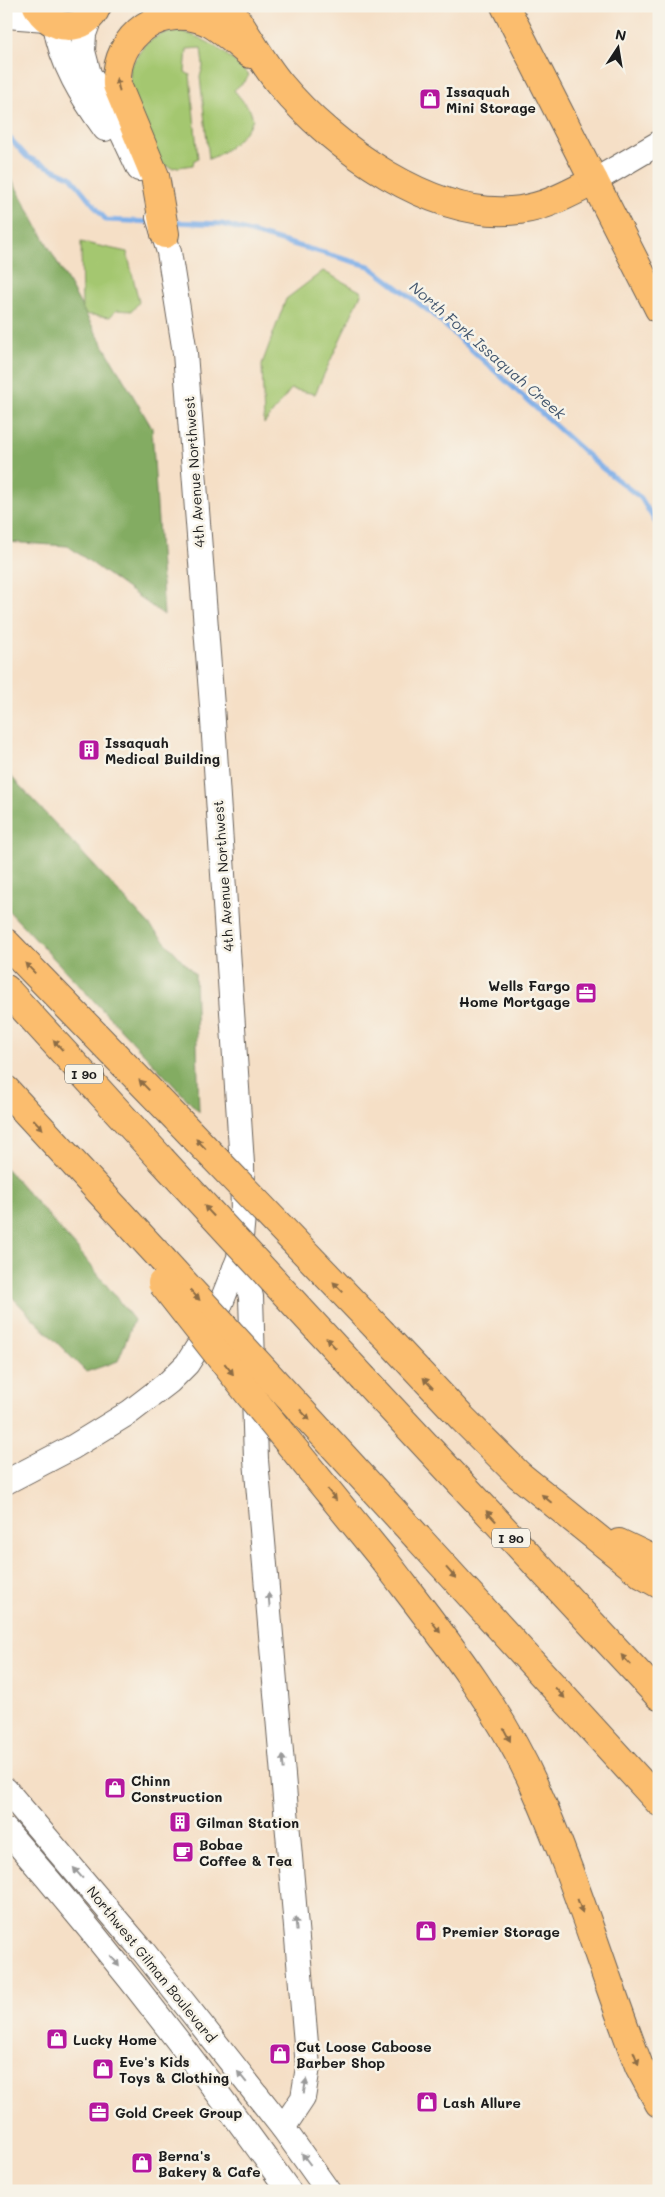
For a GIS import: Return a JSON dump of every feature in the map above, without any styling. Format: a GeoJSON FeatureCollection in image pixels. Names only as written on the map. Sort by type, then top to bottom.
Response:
{"type":"FeatureCollection","features":[{"type":"Feature","properties":{"kind":"main road"},"geometry":{"type":"LineString","coordinates":[[504,6],[659,309]]}},
{"type":"Feature","properties":{"kind":"main road"},"geometry":{"type":"LineString","coordinates":[[224,9],[266,67],[310,118],[351,153],[398,182],[469,207],[499,211],[520,210],[551,203],[594,180]]}},
{"type":"Feature","properties":{"kind":"main road"},"geometry":{"type":"LineString","coordinates":[[46,16],[73,26],[97,10]]}},
{"type":"Feature","properties":{"kind":"main road"},"geometry":{"type":"LineString","coordinates":[[167,243],[142,142],[117,85],[116,70],[120,54],[130,37],[154,19],[168,15],[189,15],[210,22],[266,67]]}},
{"type":"Feature","properties":{"kind":"main road"},"geometry":{"type":"LineString","coordinates":[[6,944],[512,1468],[643,1576],[659,1584]]}},
{"type":"Feature","properties":{"kind":"main road","name":"I 90"},"geometry":{"type":"LineString","coordinates":[[6,989],[161,1160],[659,1696]]}},
{"type":"Feature","properties":{"kind":"main road"},"geometry":{"type":"LineString","coordinates":[[6,1090],[70,1159],[159,1267],[249,1394],[385,1560],[467,1668],[502,1725],[533,1783],[552,1828],[636,2058],[659,2103]]}},
{"type":"Feature","properties":{"kind":"main road"},"geometry":{"type":"LineString","coordinates":[[159,1267],[418,1538],[659,1802]]}},
{"type":"Feature","properties":{"kind":"main road"},"geometry":{"type":"LineString","coordinates":[[586,1529],[659,1562]]}},
{"type":"Feature","properties":{"kind":"street"},"geometry":{"type":"LineString","coordinates":[[97,10],[84,34],[83,52],[89,74],[154,194]]}},
{"type":"Feature","properties":{"kind":"street"},"geometry":{"type":"LineString","coordinates":[[6,16],[46,16],[58,46],[86,102],[106,130],[138,167]]}},
{"type":"Feature","properties":{"kind":"street"},"geometry":{"type":"LineString","coordinates":[[594,180],[659,143]]}},
{"type":"Feature","properties":{"kind":"street","name":"4th Avenue Northwest"},"geometry":{"type":"LineString","coordinates":[[6,1482],[73,1447],[130,1412],[169,1382],[187,1364],[213,1323],[238,1258],[243,1216],[242,1164],[193,453],[183,339],[167,243]]}},
{"type":"Feature","properties":{"kind":"street"},"geometry":{"type":"LineString","coordinates":[[235,1268],[248,1285],[251,1297],[256,1460],[308,2067],[303,2098],[283,2128]]}},
{"type":"Feature","properties":{"kind":"street","name":"Northwest Gilman Boulevard"},"geometry":{"type":"LineString","coordinates":[[6,1790],[104,1904],[283,2128],[328,2191]]}},
{"type":"Feature","properties":{"kind":"street","name":"Northwest Gilman Boulevard"},"geometry":{"type":"LineString","coordinates":[[6,1830],[91,1930],[242,2124],[289,2191]]}},
{"type":"Feature","properties":{"kind":"green space"},"geometry":{"type":"Polygon","coordinates":[[[180,31],[200,38],[218,48],[249,75],[234,90],[250,110],[253,119],[246,131],[235,143],[209,159],[200,77],[203,66],[201,48],[187,49],[185,72],[190,75],[198,159],[194,160],[193,165],[172,168],[158,163],[130,102],[130,67],[145,44],[161,34],[180,31]]]}},
{"type":"Feature","properties":{"kind":"green space"},"geometry":{"type":"Polygon","coordinates":[[[6,169],[95,331],[152,428],[164,615],[68,546],[6,542],[6,169]]]}},
{"type":"Feature","properties":{"kind":"green space"},"geometry":{"type":"Polygon","coordinates":[[[81,242],[127,252],[139,302],[132,311],[116,310],[110,317],[82,314],[81,242]]]}},
{"type":"Feature","properties":{"kind":"green space"},"geometry":{"type":"Polygon","coordinates":[[[323,271],[362,292],[315,394],[291,389],[264,424],[262,364],[286,299],[323,271]]]}},
{"type":"Feature","properties":{"kind":"green space"},"geometry":{"type":"Polygon","coordinates":[[[6,771],[195,974],[199,1112],[6,908],[6,771]]]}},
{"type":"Feature","properties":{"kind":"green space"},"geometry":{"type":"Polygon","coordinates":[[[6,1168],[77,1248],[134,1320],[118,1361],[86,1372],[6,1291],[6,1168]]]}},
{"type":"Feature","properties":{"kind":"waterway","name":"North Fork Issaquah Creek"},"geometry":{"type":"LineString","coordinates":[[6,134],[27,157],[71,177],[106,220],[152,222]]}},
{"type":"Feature","properties":{"kind":"waterway","name":"North Fork Issaquah Creek"},"geometry":{"type":"LineString","coordinates":[[170,222],[222,224],[369,266],[430,312],[602,468],[641,498],[659,528]]}},
{"type":"Feature","properties":{"kind":"place","name":"Issaquah Mini Storage"},"geometry":{"type":"Point","coordinates":[430,99]}},
{"type":"Feature","properties":{"kind":"place","name":"Issaquah Medical Building"},"geometry":{"type":"Point","coordinates":[89,750]}},
{"type":"Feature","properties":{"kind":"place","name":"Wells Fargo Home Mortgage"},"geometry":{"type":"Point","coordinates":[586,993]}},
{"type":"Feature","properties":{"kind":"place","name":"Chinn Construction"},"geometry":{"type":"Point","coordinates":[115,1788]}},
{"type":"Feature","properties":{"kind":"place","name":"Gilman Station"},"geometry":{"type":"Point","coordinates":[180,1822]}},
{"type":"Feature","properties":{"kind":"place","name":"Bobae Coffee & Tea"},"geometry":{"type":"Point","coordinates":[183,1852]}},
{"type":"Feature","properties":{"kind":"place","name":"Premier Storage"},"geometry":{"type":"Point","coordinates":[426,1931]}},
{"type":"Feature","properties":{"kind":"place","name":"Lucky Home"},"geometry":{"type":"Point","coordinates":[57,2039]}},
{"type":"Feature","properties":{"kind":"place","name":"Cut Loose Caboose Barber Shop"},"geometry":{"type":"Point","coordinates":[280,2054]}},
{"type":"Feature","properties":{"kind":"place","name":"Eve's Kids Toys & Clothing"},"geometry":{"type":"Point","coordinates":[103,2069]}},
{"type":"Feature","properties":{"kind":"place","name":"Lash Allure"},"geometry":{"type":"Point","coordinates":[427,2102]}},
{"type":"Feature","properties":{"kind":"place","name":"Gold Creek Group"},"geometry":{"type":"Point","coordinates":[99,2112]}},
{"type":"Feature","properties":{"kind":"place","name":"Berna's Bakery & Cafe"},"geometry":{"type":"Point","coordinates":[142,2163]}}]}
